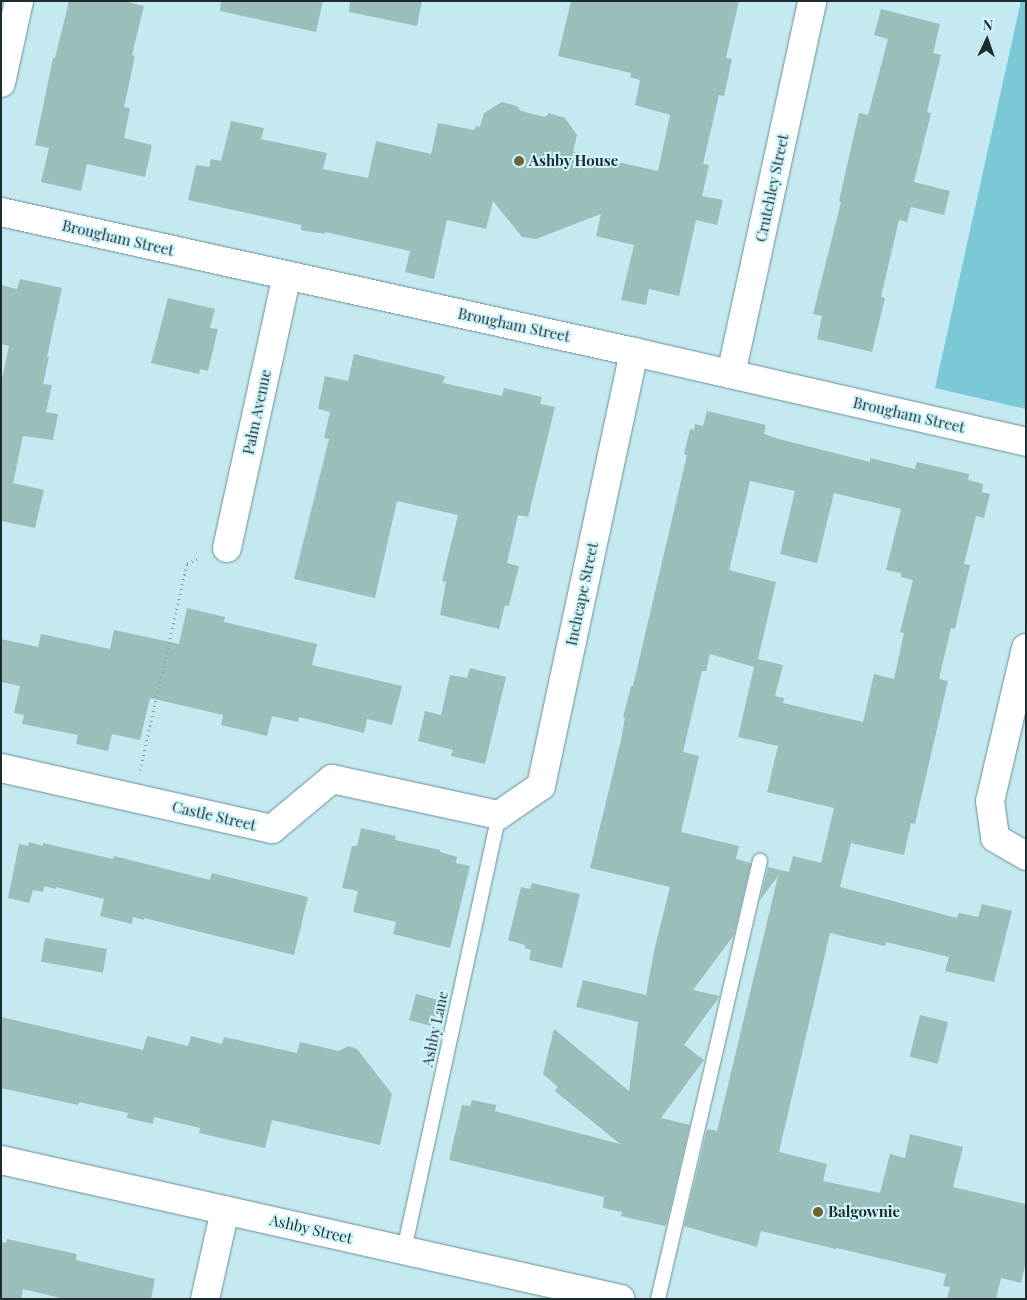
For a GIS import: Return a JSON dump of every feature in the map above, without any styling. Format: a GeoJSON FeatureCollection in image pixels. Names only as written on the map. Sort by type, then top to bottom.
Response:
{"type":"FeatureCollection","features":[{"type":"Feature","properties":{"kind":"street"},"geometry":{"type":"LineString","coordinates":[[1,83],[19,1]]}},
{"type":"Feature","properties":{"kind":"street","name":"Crutchley Street"},"geometry":{"type":"LineString","coordinates":[[732,374],[812,1]]}},
{"type":"Feature","properties":{"kind":"street","name":"Brougham Street"},"geometry":{"type":"LineString","coordinates":[[1,212],[634,352],[1026,442]]}},
{"type":"Feature","properties":{"kind":"street","name":"Palm Avenue"},"geometry":{"type":"LineString","coordinates":[[217,552],[287,276]]}},
{"type":"Feature","properties":{"kind":"street","name":"Inchcape Street"},"geometry":{"type":"LineString","coordinates":[[499,815],[541,786],[634,352]]}},
{"type":"Feature","properties":{"kind":"street"},"geometry":{"type":"LineString","coordinates":[[1026,648],[990,801],[995,838],[1026,856]]}},
{"type":"Feature","properties":{"kind":"street","name":"Castle Street"},"geometry":{"type":"LineString","coordinates":[[1,768],[272,829],[332,779],[499,815]]}},
{"type":"Feature","properties":{"kind":"street","name":"Ashby Street"},"geometry":{"type":"LineString","coordinates":[[1,1160],[622,1299]]}},
{"type":"Feature","properties":{"kind":"street"},"geometry":{"type":"LineString","coordinates":[[205,1299],[225,1210]]}},
{"type":"Feature","properties":{"kind":"lane","name":"Ashby Lane"},"geometry":{"type":"LineString","coordinates":[[404,1250],[499,815]]}},
{"type":"Feature","properties":{"kind":"lane"},"geometry":{"type":"LineString","coordinates":[[658,1299],[760,861]]}},
{"type":"Feature","properties":{"kind":"path"},"geometry":{"type":"LineString","coordinates":[[138,778],[187,563],[217,552]]}},
{"type":"Feature","properties":{"kind":"shaded area"},"geometry":{"type":"Polygon","coordinates":[[[1021,1],[1026,1],[1026,409],[935,388],[1021,1]]]}},
{"type":"Feature","properties":{"kind":"building"},"geometry":{"type":"Polygon","coordinates":[[[69,1],[124,1],[144,6],[132,55],[135,56],[124,107],[130,108],[124,138],[152,145],[145,177],[87,164],[81,191],[41,182],[49,148],[35,145],[53,58],[55,58],[69,1]]]}},
{"type":"Feature","properties":{"kind":"building"},"geometry":{"type":"Polygon","coordinates":[[[221,1],[323,1],[316,32],[220,11],[221,1]]]}},
{"type":"Feature","properties":{"kind":"building"},"geometry":{"type":"Polygon","coordinates":[[[350,1],[422,1],[417,26],[349,12],[350,1]]]}},
{"type":"Feature","properties":{"kind":"building"},"geometry":{"type":"Polygon","coordinates":[[[571,1],[739,1],[726,58],[732,59],[724,96],[719,95],[703,164],[709,165],[702,196],[723,200],[717,225],[696,220],[679,296],[649,289],[646,305],[621,300],[634,245],[596,236],[601,214],[536,239],[522,237],[493,201],[486,229],[447,220],[434,279],[405,272],[410,251],[325,232],[325,234],[301,230],[301,225],[188,200],[196,165],[209,167],[211,159],[221,161],[231,121],[264,128],[261,139],[327,153],[323,169],[368,178],[376,141],[431,154],[438,123],[474,130],[476,126],[480,127],[484,113],[502,102],[517,106],[521,111],[545,117],[549,113],[565,118],[577,135],[573,152],[658,171],[670,115],[635,105],[640,80],[630,77],[631,73],[558,56],[571,1]]]}},
{"type":"Feature","properties":{"kind":"building"},"geometry":{"type":"Polygon","coordinates":[[[881,9],[940,24],[933,53],[941,55],[927,112],[931,113],[914,182],[950,191],[944,215],[911,207],[907,222],[899,220],[881,297],[885,298],[872,352],[817,339],[822,316],[813,314],[841,202],[839,201],[859,113],[868,115],[888,39],[874,35],[881,9]]]}},
{"type":"Feature","properties":{"kind":"building"},"geometry":{"type":"Polygon","coordinates":[[[20,279],[62,288],[43,384],[52,385],[46,412],[58,414],[53,440],[23,436],[13,483],[44,490],[35,528],[1,521],[1,383],[9,346],[1,344],[1,285],[17,289],[20,279]]]}},
{"type":"Feature","properties":{"kind":"building"},"geometry":{"type":"Polygon","coordinates":[[[168,298],[215,309],[210,328],[218,329],[208,371],[200,369],[199,374],[151,363],[168,298]]]}},
{"type":"Feature","properties":{"kind":"building"},"geometry":{"type":"Polygon","coordinates":[[[354,354],[445,376],[443,383],[502,396],[504,388],[542,397],[540,404],[555,407],[528,517],[518,515],[507,563],[519,566],[509,606],[505,605],[499,629],[440,615],[446,582],[442,581],[458,515],[397,501],[375,598],[294,579],[329,439],[324,438],[330,412],[318,409],[325,376],[348,381],[354,354]]]}},
{"type":"Feature","properties":{"kind":"building"},"geometry":{"type":"Polygon","coordinates":[[[707,411],[766,425],[764,434],[779,439],[870,462],[870,458],[915,469],[917,462],[969,474],[968,480],[983,484],[982,492],[990,494],[984,518],[976,516],[964,564],[970,565],[955,629],[951,628],[939,679],[948,681],[915,824],[911,823],[904,855],[851,843],[840,887],[957,918],[959,913],[978,917],[982,904],[1012,911],[994,982],[945,971],[949,957],[886,942],[885,946],[830,933],[779,1152],[827,1164],[823,1181],[880,1193],[890,1154],[905,1158],[910,1134],[963,1147],[953,1187],[1026,1204],[1026,1262],[1021,1283],[1001,1278],[996,1299],[947,1299],[950,1287],[943,1286],[946,1274],[837,1248],[761,1231],[757,1247],[684,1226],[707,1129],[717,1131],[778,876],[760,900],[768,867],[789,872],[793,856],[821,863],[834,808],[767,792],[778,746],[738,737],[754,667],[710,654],[706,671],[702,671],[683,752],[699,756],[681,832],[739,846],[736,859],[751,863],[734,935],[693,990],[720,996],[684,1045],[704,1060],[661,1118],[690,1125],[665,1226],[621,1216],[622,1212],[603,1208],[604,1197],[449,1160],[462,1105],[470,1106],[472,1100],[496,1105],[495,1111],[620,1144],[555,1091],[558,1087],[543,1074],[554,1029],[629,1091],[638,1022],[576,1007],[583,980],[646,995],[654,951],[670,887],[590,868],[621,740],[625,718],[623,717],[631,686],[633,686],[687,455],[684,454],[690,429],[694,430],[695,424],[703,426],[707,411]],[[750,481],[729,570],[776,582],[758,659],[783,665],[775,696],[784,698],[783,703],[863,722],[874,674],[894,679],[904,633],[900,632],[913,580],[901,577],[901,573],[886,570],[901,509],[834,493],[817,563],[780,554],[795,491],[750,481]]]}},
{"type":"Feature","properties":{"kind":"building"},"geometry":{"type":"Polygon","coordinates":[[[187,608],[225,617],[224,622],[317,644],[312,665],[402,686],[392,725],[367,719],[364,733],[299,717],[298,722],[272,716],[267,736],[221,725],[223,715],[150,698],[140,740],[112,734],[108,751],[76,744],[78,735],[22,724],[24,715],[14,713],[20,686],[1,682],[1,639],[38,647],[41,634],[110,649],[114,630],[179,644],[187,608]]]}},
{"type":"Feature","properties":{"kind":"building"},"geometry":{"type":"Polygon","coordinates":[[[470,668],[506,677],[485,764],[451,756],[453,750],[418,741],[425,711],[441,715],[450,675],[467,678],[470,668]]]}},
{"type":"Feature","properties":{"kind":"building"},"geometry":{"type":"Polygon","coordinates":[[[361,828],[396,836],[395,840],[440,850],[440,852],[457,857],[456,863],[470,866],[450,948],[393,934],[396,922],[353,912],[358,891],[342,888],[352,846],[357,846],[361,828]]]}},
{"type":"Feature","properties":{"kind":"building"},"geometry":{"type":"Polygon","coordinates":[[[29,842],[43,846],[43,843],[113,859],[114,856],[210,880],[212,873],[308,897],[294,955],[144,918],[144,920],[133,917],[132,924],[100,916],[104,899],[56,887],[56,889],[44,886],[43,892],[33,890],[29,903],[8,898],[19,844],[28,846],[29,842]]]}},
{"type":"Feature","properties":{"kind":"building"},"geometry":{"type":"Polygon","coordinates":[[[532,883],[580,894],[562,968],[529,960],[531,950],[525,948],[525,945],[508,940],[521,887],[530,889],[532,883]]]}},
{"type":"Feature","properties":{"kind":"building"},"geometry":{"type":"Polygon","coordinates":[[[45,938],[107,949],[103,973],[41,962],[45,938]]]}},
{"type":"Feature","properties":{"kind":"building"},"geometry":{"type":"Polygon","coordinates":[[[416,994],[439,1000],[432,1026],[409,1020],[416,994]]]}},
{"type":"Feature","properties":{"kind":"building"},"geometry":{"type":"Polygon","coordinates":[[[920,1015],[948,1022],[938,1064],[910,1057],[920,1015]]]}},
{"type":"Feature","properties":{"kind":"building"},"geometry":{"type":"Polygon","coordinates":[[[1,1017],[143,1050],[147,1036],[188,1046],[191,1036],[222,1044],[224,1037],[297,1053],[300,1042],[339,1051],[348,1046],[357,1049],[392,1094],[380,1145],[272,1120],[265,1148],[199,1133],[200,1128],[154,1117],[153,1124],[127,1118],[128,1113],[79,1102],[78,1105],[1,1088],[1,1017]]]}},
{"type":"Feature","properties":{"kind":"building"},"geometry":{"type":"Polygon","coordinates":[[[7,1239],[77,1254],[76,1260],[155,1279],[151,1299],[65,1299],[23,1289],[21,1299],[1,1299],[1,1242],[6,1243],[7,1239]]]}},
{"type":"Feature","properties":{"kind":"place","name":"Ashby House"},"geometry":{"type":"Point","coordinates":[519,161]}},
{"type":"Feature","properties":{"kind":"place","name":"Balgownie"},"geometry":{"type":"Point","coordinates":[818,1212]}}]}
